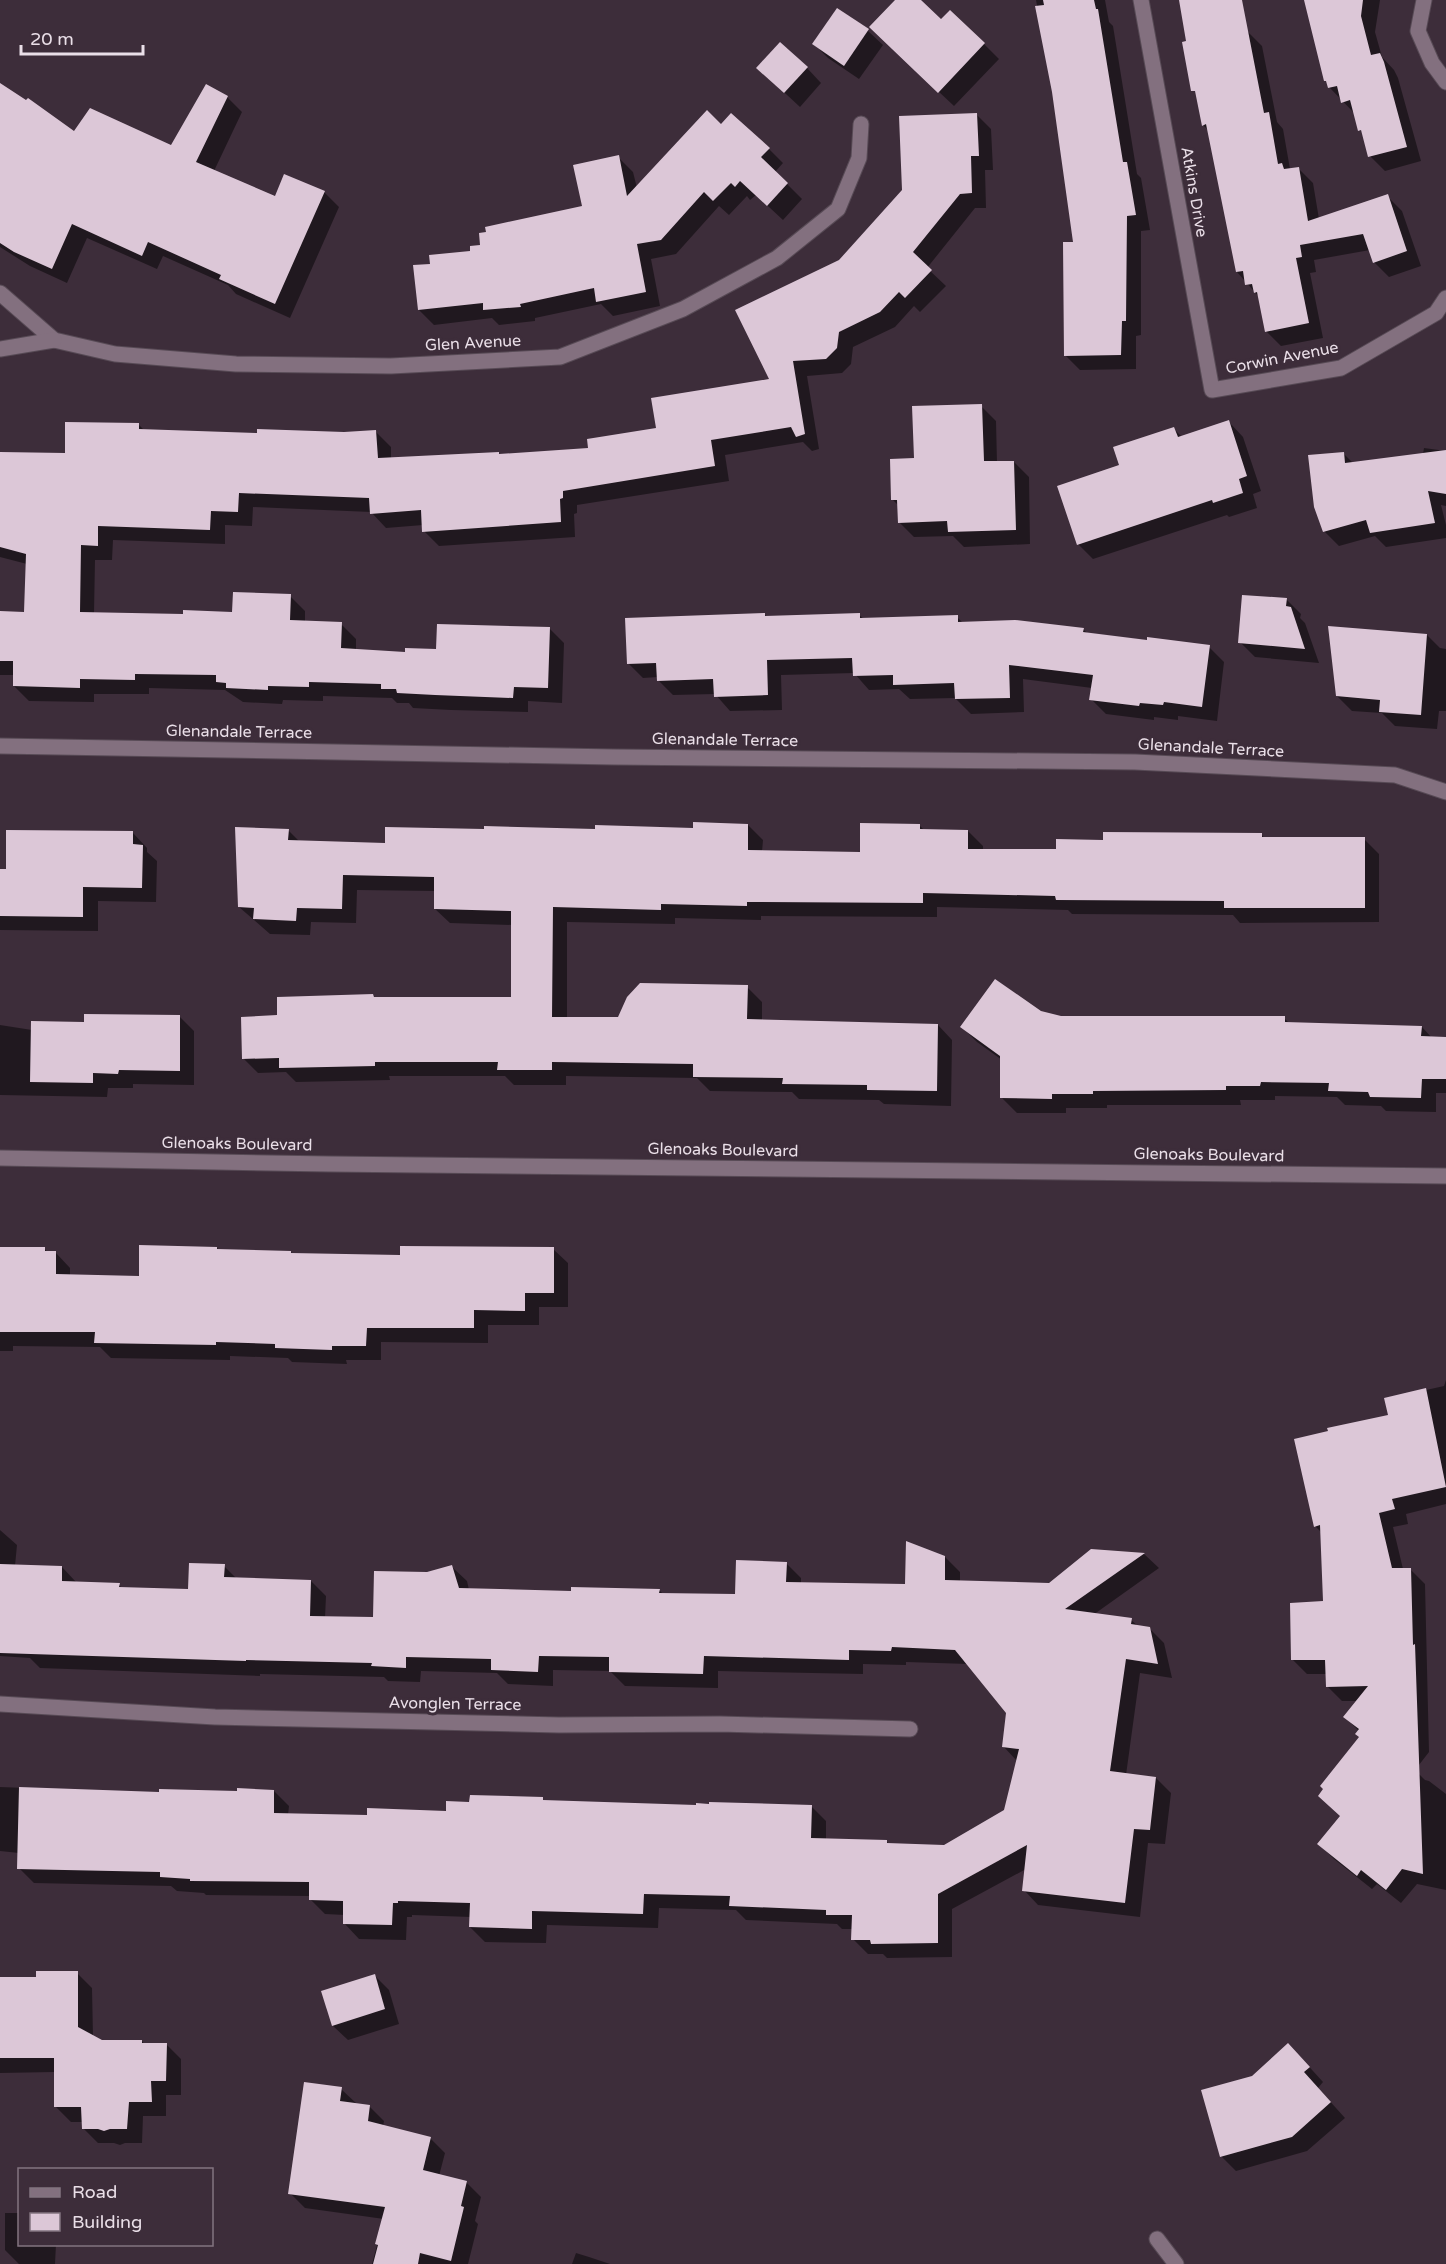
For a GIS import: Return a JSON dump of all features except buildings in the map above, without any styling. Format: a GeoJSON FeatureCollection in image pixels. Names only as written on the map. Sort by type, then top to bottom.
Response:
{"type":"FeatureCollection","features":[{"type":"Feature","properties":{"kind":"street","name":"Atkins Drive"},"geometry":{"type":"LineString","coordinates":[[1141,0],[1212,390]]}},
{"type":"Feature","properties":{"kind":"street"},"geometry":{"type":"LineString","coordinates":[[1424,0],[1418,31],[1432,63],[1446,82]]}},
{"type":"Feature","properties":{"kind":"street","name":"Glen Avenue"},"geometry":{"type":"LineString","coordinates":[[0,293],[54,339],[115,354],[236,364],[391,366],[560,357],[683,309],[777,258],[838,209],[859,159],[861,124]]}},
{"type":"Feature","properties":{"kind":"street","name":"Corwin Avenue"},"geometry":{"type":"LineString","coordinates":[[1212,390],[1341,368],[1436,313],[1446,298]]}},
{"type":"Feature","properties":{"kind":"street"},"geometry":{"type":"LineString","coordinates":[[0,349],[54,339]]}},
{"type":"Feature","properties":{"kind":"street","name":"Glenandale Terrace"},"geometry":{"type":"LineString","coordinates":[[0,746],[614,757],[1134,762],[1395,776],[1446,792]]}},
{"type":"Feature","properties":{"kind":"street","name":"Glenoaks Boulevard"},"geometry":{"type":"LineString","coordinates":[[0,1158],[329,1164],[1446,1176]]}},
{"type":"Feature","properties":{"kind":"street","name":"Avonglen Terrace"},"geometry":{"type":"LineString","coordinates":[[0,1704],[215,1717],[560,1725],[720,1724],[910,1729]]}},
{"type":"Feature","properties":{"kind":"street"},"geometry":{"type":"LineString","coordinates":[[1156,2239],[1176,2264]]}}]}
